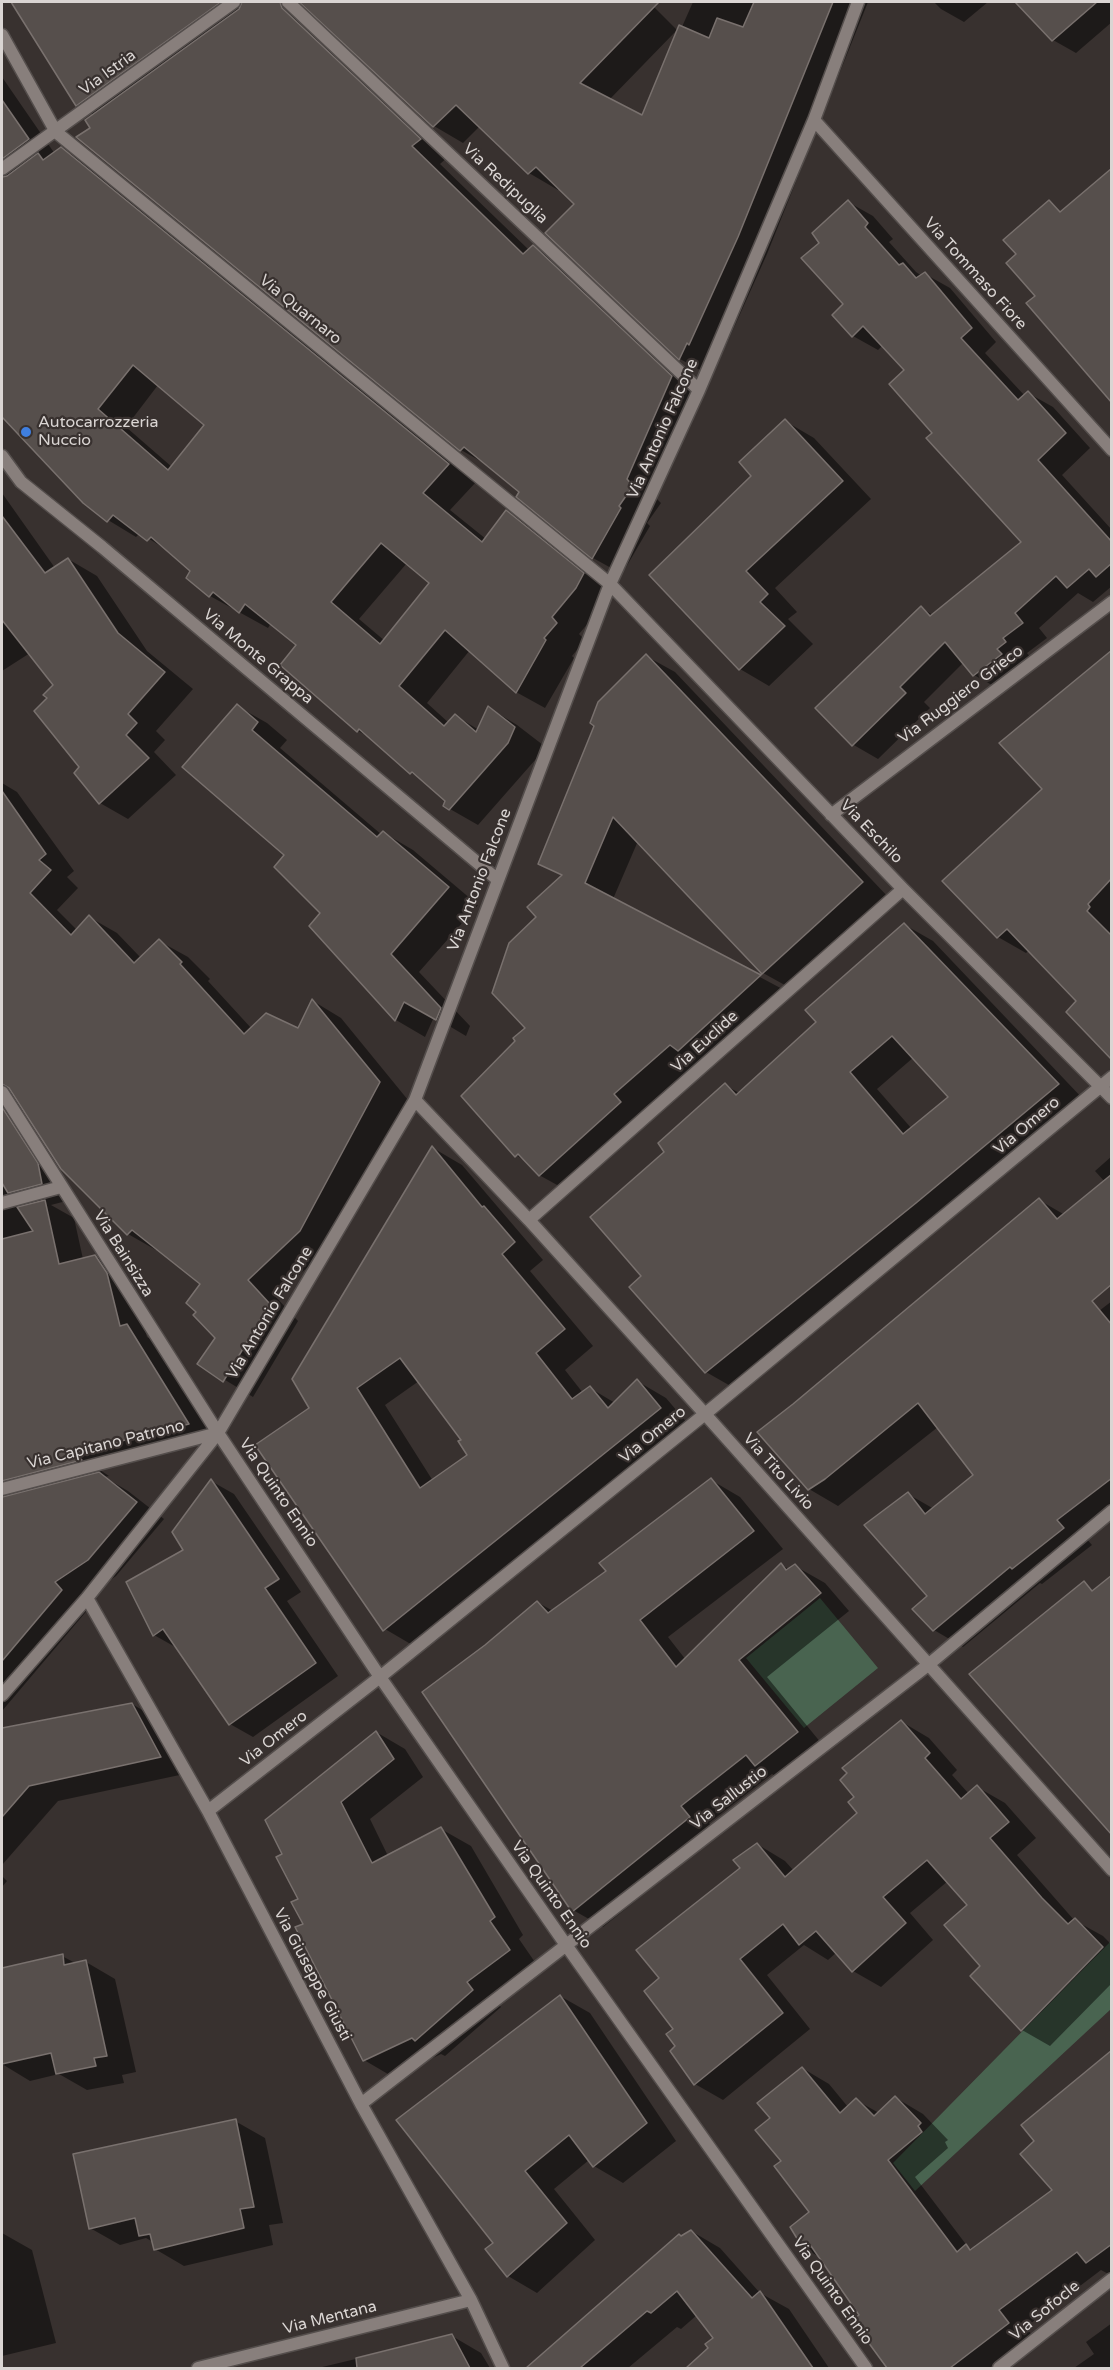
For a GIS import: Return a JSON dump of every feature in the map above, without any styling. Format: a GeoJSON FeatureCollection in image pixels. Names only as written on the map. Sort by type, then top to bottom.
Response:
{"type":"FeatureCollection","features":[{"type":"Feature","properties":{"kind":"street","name":"Via Istria"},"geometry":{"type":"LineString","coordinates":[[2,169],[234,2]]}},
{"type":"Feature","properties":{"kind":"street","name":"Via Redipuglia"},"geometry":{"type":"LineString","coordinates":[[288,2],[699,390]]}},
{"type":"Feature","properties":{"kind":"street","name":"Via Antonio Falcone"},"geometry":{"type":"LineString","coordinates":[[2,1695],[87,1598],[218,1434],[416,1100],[610,584],[699,390],[814,120],[858,2]]}},
{"type":"Feature","properties":{"kind":"street","name":"Via Quarnaro"},"geometry":{"type":"LineString","coordinates":[[2,35],[56,132],[610,584]]}},
{"type":"Feature","properties":{"kind":"street","name":"Via Tommaso Fiore"},"geometry":{"type":"LineString","coordinates":[[814,120],[1112,450]]}},
{"type":"Feature","properties":{"kind":"street","name":"Via Monte Grappa"},"geometry":{"type":"LineString","coordinates":[[2,456],[21,482],[102,547],[498,880]]}},
{"type":"Feature","properties":{"kind":"street","name":"Via Eschilo"},"geometry":{"type":"LineString","coordinates":[[610,584],[903,889],[1112,1098]]}},
{"type":"Feature","properties":{"kind":"street","name":"Via Ruggiero Grieco"},"geometry":{"type":"LineString","coordinates":[[831,814],[1112,602]]}},
{"type":"Feature","properties":{"kind":"street","name":"Via Euclide"},"geometry":{"type":"LineString","coordinates":[[529,1220],[903,889]]}},
{"type":"Feature","properties":{"kind":"street","name":"Via Omero"},"geometry":{"type":"LineString","coordinates":[[208,1811],[380,1677],[705,1414],[1112,1077]]}},
{"type":"Feature","properties":{"kind":"street","name":"Via Bainsizza"},"geometry":{"type":"LineString","coordinates":[[2,1092],[218,1434]]}},
{"type":"Feature","properties":{"kind":"street","name":"Via Tito Livio"},"geometry":{"type":"LineString","coordinates":[[416,1100],[529,1220],[705,1414],[1112,1870]]}},
{"type":"Feature","properties":{"kind":"street"},"geometry":{"type":"LineString","coordinates":[[2,1203],[61,1187]]}},
{"type":"Feature","properties":{"kind":"street","name":"Via Capitano Patrono"},"geometry":{"type":"LineString","coordinates":[[2,1489],[218,1434]]}},
{"type":"Feature","properties":{"kind":"street","name":"Via Quinto Ennio"},"geometry":{"type":"LineString","coordinates":[[218,1434],[380,1677],[566,1945],[866,2368]]}},
{"type":"Feature","properties":{"kind":"street","name":"Via Sallustio"},"geometry":{"type":"LineString","coordinates":[[361,2104],[928,1665],[1112,1511]]}},
{"type":"Feature","properties":{"kind":"street","name":"Via Giuseppe Giusti"},"geometry":{"type":"LineString","coordinates":[[87,1598],[208,1811],[361,2104],[471,2300],[503,2368]]}},
{"type":"Feature","properties":{"kind":"street","name":"Via Sofocle"},"geometry":{"type":"LineString","coordinates":[[999,2368],[1112,2279]]}},
{"type":"Feature","properties":{"kind":"street","name":"Via Mentana"},"geometry":{"type":"LineString","coordinates":[[198,2368],[471,2300]]}},
{"type":"Feature","properties":{"kind":"green space"},"geometry":{"type":"Polygon","coordinates":[[[820,1598],[878,1668],[804,1728],[746,1658],[820,1598]]]}},
{"type":"Feature","properties":{"kind":"green space"},"geometry":{"type":"Polygon","coordinates":[[[1111,1941],[1111,2009],[915,2191],[893,2163],[1111,1941]]]}},
{"type":"Feature","properties":{"kind":"building"},"geometry":{"type":"Polygon","coordinates":[[[11,2],[221,2],[76,106],[11,2]]]}},
{"type":"Feature","properties":{"kind":"building"},"geometry":{"type":"Polygon","coordinates":[[[242,2],[280,2],[282,8],[421,139],[412,146],[523,254],[533,245],[672,376],[627,479],[633,486],[619,506],[621,508],[592,559],[516,497],[519,492],[464,447],[460,451],[76,137],[90,128],[85,120],[239,9],[242,2]]]}},
{"type":"Feature","properties":{"kind":"building"},"geometry":{"type":"Polygon","coordinates":[[[299,2],[659,2],[580,83],[642,115],[679,25],[709,38],[717,18],[743,27],[754,2],[833,2],[738,237],[689,345],[687,343],[679,360],[545,233],[574,204],[536,167],[528,174],[456,105],[433,127],[299,2]]]}},
{"type":"Feature","properties":{"kind":"building"},"geometry":{"type":"Polygon","coordinates":[[[1015,2],[1097,2],[1052,41],[1015,2]]]}},
{"type":"Feature","properties":{"kind":"building"},"geometry":{"type":"Polygon","coordinates":[[[2,100],[29,139],[2,159],[2,100]]]}},
{"type":"Feature","properties":{"kind":"building"},"geometry":{"type":"Polygon","coordinates":[[[61,147],[449,464],[423,493],[482,542],[506,510],[584,573],[576,588],[552,617],[557,623],[544,638],[546,640],[516,693],[445,630],[399,686],[444,726],[455,714],[476,732],[488,706],[515,727],[508,743],[449,810],[443,806],[445,801],[412,772],[410,774],[359,729],[357,732],[280,665],[296,645],[245,604],[239,613],[213,592],[209,597],[186,578],[190,571],[151,537],[147,541],[113,515],[107,522],[83,503],[2,417],[2,177],[7,176],[38,153],[43,160],[61,147]],[[133,365],[98,409],[168,470],[204,425],[133,365]],[[381,543],[331,602],[380,644],[429,583],[381,543]]]}},
{"type":"Feature","properties":{"kind":"building"},"geometry":{"type":"Polygon","coordinates":[[[1112,168],[1112,403],[1026,303],[1035,296],[1006,263],[1016,254],[1003,240],[1049,200],[1060,212],[1112,168]]]}},
{"type":"Feature","properties":{"kind":"building"},"geometry":{"type":"Polygon","coordinates":[[[848,200],[868,223],[865,227],[899,265],[903,263],[916,278],[925,272],[972,328],[961,338],[1018,400],[1028,391],[1066,433],[1038,460],[1112,542],[1112,563],[1096,577],[1089,569],[1067,588],[1056,576],[1015,613],[1023,623],[1003,638],[1006,642],[997,649],[1002,654],[973,676],[945,642],[900,687],[906,693],[852,746],[815,708],[921,606],[930,616],[1021,542],[926,438],[932,433],[889,384],[904,370],[863,326],[852,337],[832,315],[843,304],[801,258],[819,243],[812,233],[848,200]]]}},
{"type":"Feature","properties":{"kind":"building"},"geometry":{"type":"Polygon","coordinates":[[[785,419],[843,481],[746,571],[768,594],[760,602],[785,626],[739,670],[649,575],[751,476],[739,462],[785,419]]]}},
{"type":"Feature","properties":{"kind":"building"},"geometry":{"type":"Polygon","coordinates":[[[2,516],[45,573],[68,558],[118,633],[165,672],[128,714],[137,723],[126,735],[149,758],[99,804],[74,773],[79,767],[34,711],[47,698],[43,695],[53,685],[2,620],[2,516]]]}},
{"type":"Feature","properties":{"kind":"building"},"geometry":{"type":"Polygon","coordinates":[[[1112,650],[1112,878],[1088,904],[1090,907],[1087,911],[1112,936],[1112,1060],[1066,1012],[1076,1001],[1007,929],[997,938],[942,881],[1042,789],[999,743],[1112,650]]]}},
{"type":"Feature","properties":{"kind":"building"},"geometry":{"type":"Polygon","coordinates":[[[646,654],[863,882],[762,974],[613,817],[585,883],[761,975],[678,1051],[670,1045],[614,1094],[621,1102],[539,1176],[518,1154],[515,1157],[461,1096],[515,1041],[513,1038],[525,1028],[492,993],[509,943],[536,917],[527,907],[562,875],[538,864],[594,726],[590,723],[598,702],[646,654]]]}},
{"type":"Feature","properties":{"kind":"building"},"geometry":{"type":"Polygon","coordinates":[[[237,704],[258,722],[252,730],[377,837],[383,831],[449,887],[391,954],[441,1008],[436,1020],[404,1002],[395,1021],[309,926],[320,913],[274,867],[284,855],[182,767],[237,704]]]}},
{"type":"Feature","properties":{"kind":"building"},"geometry":{"type":"Polygon","coordinates":[[[2,791],[46,854],[39,860],[51,870],[30,893],[71,935],[89,915],[134,963],[159,939],[182,962],[180,964],[244,1034],[266,1013],[298,1028],[312,999],[380,1082],[300,1231],[248,1280],[270,1304],[223,1382],[197,1364],[215,1338],[193,1315],[196,1312],[186,1303],[200,1284],[132,1230],[127,1235],[61,1169],[9,1088],[2,1084],[2,791]]]}},
{"type":"Feature","properties":{"kind":"building"},"geometry":{"type":"Polygon","coordinates":[[[904,923],[1059,1084],[705,1373],[629,1287],[641,1276],[590,1217],[664,1152],[658,1143],[725,1083],[736,1095],[816,1022],[805,1010],[904,923]],[[892,1036],[850,1072],[903,1134],[948,1097],[892,1036]]]}},
{"type":"Feature","properties":{"kind":"building"},"geometry":{"type":"Polygon","coordinates":[[[2,1107],[38,1163],[42,1184],[8,1193],[2,1183],[2,1107]]]}},
{"type":"Feature","properties":{"kind":"building"},"geometry":{"type":"Polygon","coordinates":[[[432,1146],[482,1207],[484,1206],[515,1242],[502,1254],[565,1329],[536,1353],[572,1399],[590,1386],[608,1408],[637,1379],[661,1408],[383,1631],[255,1445],[309,1408],[292,1379],[432,1146]],[[400,1358],[357,1388],[420,1488],[467,1455],[458,1441],[461,1440],[400,1358]]]}},
{"type":"Feature","properties":{"kind":"building"},"geometry":{"type":"Polygon","coordinates":[[[1112,1174],[1112,1284],[1092,1301],[1112,1325],[1112,1478],[1057,1520],[1064,1528],[1012,1569],[1010,1567],[933,1631],[912,1609],[927,1596],[864,1525],[908,1492],[925,1514],[973,1475],[918,1403],[825,1479],[808,1490],[757,1432],[1039,1198],[1057,1219],[1112,1174]]]}},
{"type":"Feature","properties":{"kind":"building"},"geometry":{"type":"Polygon","coordinates":[[[45,1200],[59,1264],[95,1255],[107,1273],[120,1326],[127,1324],[189,1424],[74,1453],[82,1460],[2,1481],[2,1239],[33,1231],[17,1207],[45,1200]]]}},
{"type":"Feature","properties":{"kind":"building"},"geometry":{"type":"Polygon","coordinates":[[[99,1472],[137,1502],[88,1560],[55,1582],[62,1590],[2,1661],[2,1497],[99,1472]]]}},
{"type":"Feature","properties":{"kind":"building"},"geometry":{"type":"Polygon","coordinates":[[[711,1478],[754,1531],[640,1620],[676,1667],[781,1563],[786,1570],[795,1564],[821,1593],[739,1660],[798,1732],[755,1766],[746,1755],[681,1806],[690,1817],[572,1912],[422,1692],[485,1645],[537,1601],[548,1613],[606,1571],[599,1563],[711,1478]]]}},
{"type":"Feature","properties":{"kind":"building"},"geometry":{"type":"Polygon","coordinates":[[[211,1479],[279,1579],[265,1588],[316,1663],[229,1725],[163,1629],[153,1636],[126,1582],[183,1550],[172,1532],[211,1479]]]}},
{"type":"Feature","properties":{"kind":"building"},"geometry":{"type":"Polygon","coordinates":[[[1112,1575],[1112,1835],[969,1674],[1084,1581],[1092,1591],[1112,1575]]]}},
{"type":"Feature","properties":{"kind":"building"},"geometry":{"type":"Polygon","coordinates":[[[132,1703],[161,1757],[29,1786],[2,1817],[2,1728],[132,1703]]]}},
{"type":"Feature","properties":{"kind":"building"},"geometry":{"type":"Polygon","coordinates":[[[901,1720],[930,1753],[925,1758],[961,1799],[977,1785],[1009,1822],[990,1838],[1068,1924],[1075,1918],[1103,1947],[1021,2031],[970,1976],[980,1966],[944,1925],[967,1905],[927,1860],[883,1897],[906,1923],[852,1972],[816,1931],[799,1945],[783,1924],[740,1959],[783,2013],[694,2085],[670,2051],[675,2046],[666,2034],[673,2029],[644,1991],[659,1978],[636,1950],[740,1868],[733,1860],[757,1843],[785,1877],[857,1813],[848,1802],[854,1797],[840,1780],[847,1773],[842,1768],[901,1720]]]}},
{"type":"Feature","properties":{"kind":"building"},"geometry":{"type":"Polygon","coordinates":[[[376,1731],[394,1759],[341,1802],[372,1863],[441,1827],[495,1917],[490,1921],[510,1950],[467,1982],[473,1990],[415,2041],[412,2038],[363,2061],[295,1927],[303,1924],[291,1902],[298,1899],[276,1857],[282,1854],[265,1820],[376,1731]]]}},
{"type":"Feature","properties":{"kind":"building"},"geometry":{"type":"Polygon","coordinates":[[[63,1954],[64,1965],[86,1960],[107,2056],[94,2058],[96,2066],[56,2074],[51,2053],[2,2064],[2,1968],[63,1954]]]}},
{"type":"Feature","properties":{"kind":"building"},"geometry":{"type":"Polygon","coordinates":[[[560,1995],[647,2123],[593,2167],[569,2135],[525,2171],[567,2223],[507,2277],[485,2249],[493,2243],[396,2120],[560,1995]]]}},
{"type":"Feature","properties":{"kind":"building"},"geometry":{"type":"Polygon","coordinates":[[[1112,2050],[1112,2244],[1086,2263],[1077,2252],[999,2310],[1009,2323],[950,2368],[887,2368],[852,2320],[859,2315],[811,2246],[804,2250],[790,2227],[809,2212],[774,2166],[781,2161],[755,2130],[770,2118],[757,2103],[802,2067],[840,2113],[856,2098],[874,2116],[895,2096],[921,2123],[918,2126],[922,2132],[888,2160],[957,2252],[966,2244],[970,2250],[1052,2190],[1020,2154],[1034,2141],[1021,2125],[1112,2050]]]}},
{"type":"Feature","properties":{"kind":"building"},"geometry":{"type":"Polygon","coordinates":[[[236,2119],[254,2207],[240,2209],[244,2228],[154,2250],[150,2234],[139,2236],[135,2218],[89,2229],[73,2154],[236,2119]]]}},
{"type":"Feature","properties":{"kind":"building"},"geometry":{"type":"Polygon","coordinates":[[[691,2230],[752,2298],[760,2291],[813,2368],[686,2368],[708,2348],[705,2344],[713,2338],[677,2291],[651,2313],[647,2311],[580,2368],[526,2368],[679,2234],[681,2236],[691,2230]]]}},
{"type":"Feature","properties":{"kind":"building"},"geometry":{"type":"Polygon","coordinates":[[[452,2334],[470,2368],[357,2368],[356,2358],[452,2334]]]}},
{"type":"Feature","properties":{"kind":"place","name":"Autocarrozzeria Nuccio"},"geometry":{"type":"Point","coordinates":[26,432]}}]}
